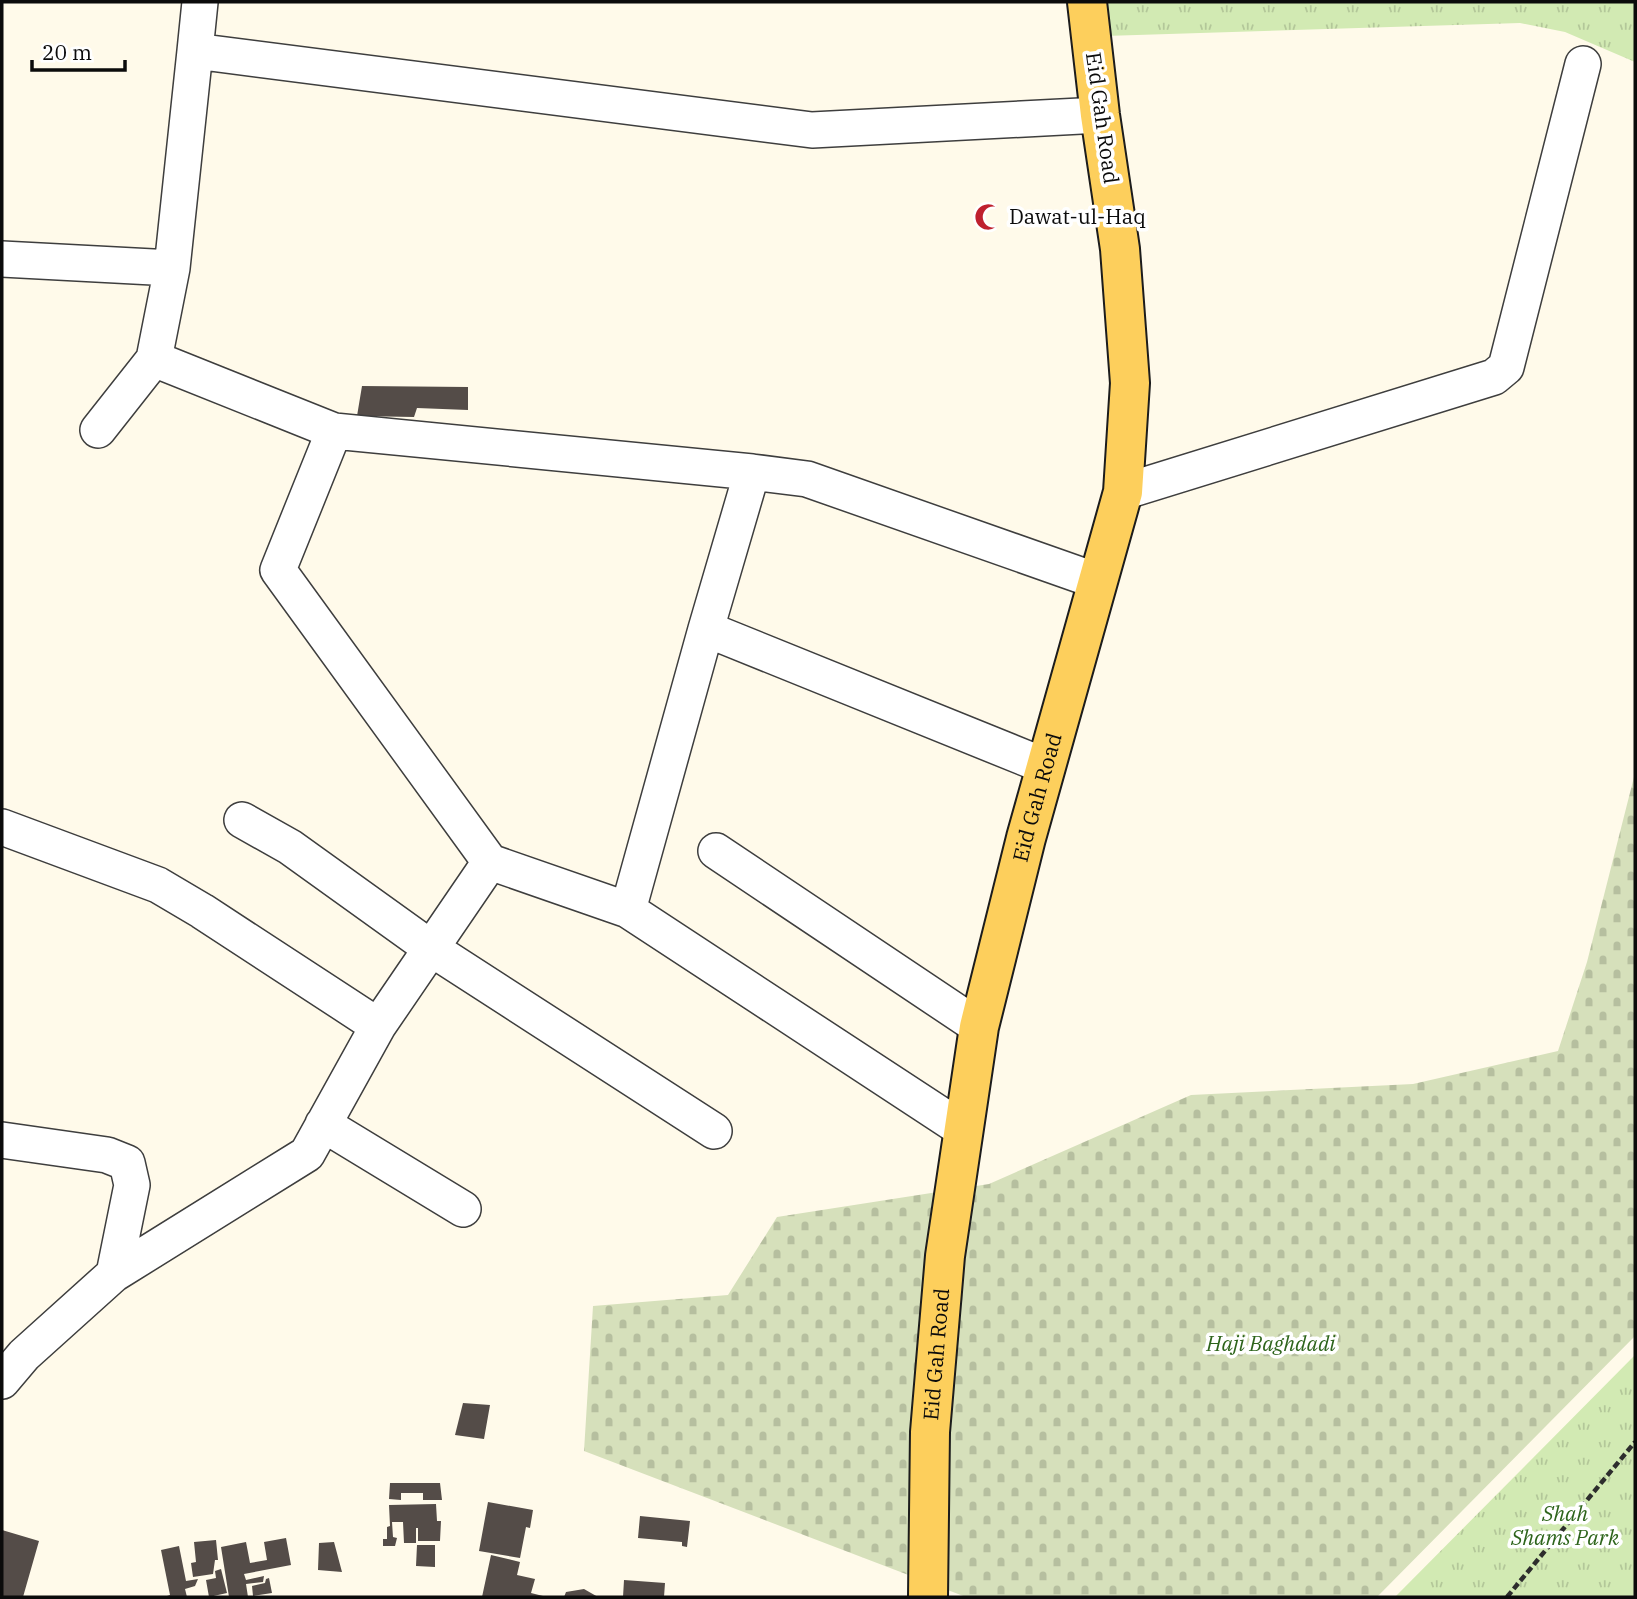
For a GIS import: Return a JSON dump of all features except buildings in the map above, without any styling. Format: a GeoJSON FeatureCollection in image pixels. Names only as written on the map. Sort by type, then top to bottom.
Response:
{"type":"FeatureCollection","features":[{"type":"Feature","properties":{"kind":"main road","name":"Eid Gah Road"},"geometry":{"type":"LineString","coordinates":[[928,1597],[930,1432],[945,1256],[979,1027],[1045,766],[1123,492],[1130,383],[1120,250],[1087,2]]}},
{"type":"Feature","properties":{"kind":"street"},"geometry":{"type":"LineString","coordinates":[[98,430],[154,359],[172,268],[200,2]]}},
{"type":"Feature","properties":{"kind":"street"},"geometry":{"type":"LineString","coordinates":[[195,51],[813,130],[1100,115]]}},
{"type":"Feature","properties":{"kind":"street"},"geometry":{"type":"LineString","coordinates":[[1123,492],[1494,377],[1506,367],[1583,64]]}},
{"type":"Feature","properties":{"kind":"street"},"geometry":{"type":"LineString","coordinates":[[2,259],[172,268]]}},
{"type":"Feature","properties":{"kind":"street"},"geometry":{"type":"LineString","coordinates":[[154,359],[334,431],[807,479],[1097,581]]}},
{"type":"Feature","properties":{"kind":"street"},"geometry":{"type":"LineString","coordinates":[[334,431],[278,570],[489,862],[628,910],[962,1129]]}},
{"type":"Feature","properties":{"kind":"street"},"geometry":{"type":"LineString","coordinates":[[628,910],[752,472]]}},
{"type":"Feature","properties":{"kind":"street"},"geometry":{"type":"LineString","coordinates":[[706,629],[1045,766]]}},
{"type":"Feature","properties":{"kind":"street"},"geometry":{"type":"LineString","coordinates":[[242,820],[290,846],[432,948],[713,1131]]}},
{"type":"Feature","properties":{"kind":"street"},"geometry":{"type":"LineString","coordinates":[[2,827],[158,885],[378,1026]]}},
{"type":"Feature","properties":{"kind":"street"},"geometry":{"type":"LineString","coordinates":[[716,851],[979,1027]]}},
{"type":"Feature","properties":{"kind":"street"},"geometry":{"type":"LineString","coordinates":[[2,1381],[24,1355],[114,1274],[307,1154],[378,1026],[489,862]]}},
{"type":"Feature","properties":{"kind":"street"},"geometry":{"type":"LineString","coordinates":[[323,1124],[463,1209]]}},
{"type":"Feature","properties":{"kind":"street"},"geometry":{"type":"LineString","coordinates":[[2,1140],[107,1155],[128,1163],[132,1185],[114,1274]]}},
{"type":"Feature","properties":{"kind":"path"},"geometry":{"type":"LineString","coordinates":[[1507,1597],[1635,1443]]}},
{"type":"Feature","properties":{"kind":"green space"},"geometry":{"type":"Polygon","coordinates":[[[1100,2],[1635,2],[1635,62],[1565,32],[1520,23],[1105,36],[1100,2]]]}},
{"type":"Feature","properties":{"kind":"green space","name":"Haji Baghdadi"},"geometry":{"type":"Polygon","coordinates":[[[1635,773],[1635,1336],[1377,1597],[966,1597],[584,1451],[593,1306],[728,1295],[777,1217],[989,1184],[1191,1095],[1413,1084],[1558,1051],[1587,962],[1635,773]]]}},
{"type":"Feature","properties":{"kind":"green space","name":"Shah Shams Park"},"geometry":{"type":"Polygon","coordinates":[[[1635,1355],[1635,1597],[1395,1597],[1635,1355]]]}},
{"type":"Feature","properties":{"kind":"place","name":"Dawat-ul-Haq"},"geometry":{"type":"Point","coordinates":[988,217]}}]}
